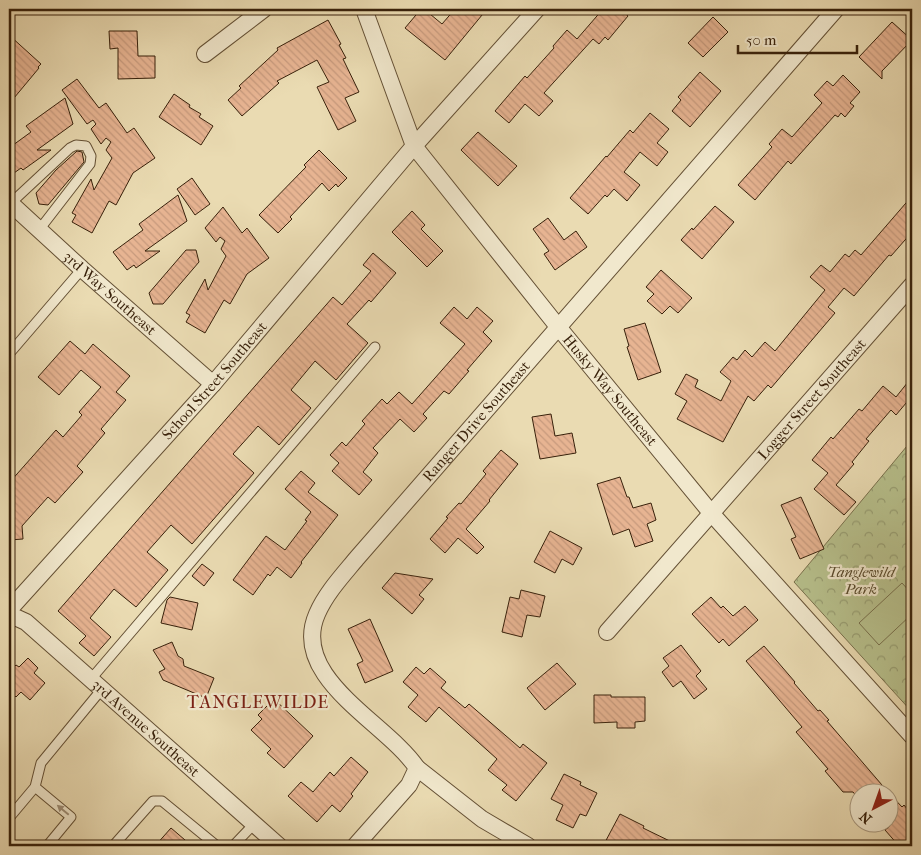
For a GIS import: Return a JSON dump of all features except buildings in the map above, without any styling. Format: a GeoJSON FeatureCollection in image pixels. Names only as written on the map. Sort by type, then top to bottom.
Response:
{"type":"FeatureCollection","features":[{"type":"Feature","properties":{"kind":"street"},"geometry":{"type":"LineString","coordinates":[[204,54],[264,9]]}},
{"type":"Feature","properties":{"kind":"street","name":"Husky Way Southeast"},"geometry":{"type":"LineString","coordinates":[[364,9],[414,146],[559,328],[712,514],[912,736]]}},
{"type":"Feature","properties":{"kind":"street","name":"School Street Southeast"},"geometry":{"type":"LineString","coordinates":[[9,610],[213,384],[414,146],[537,9]]}},
{"type":"Feature","properties":{"kind":"street","name":"Ranger Drive Southeast"},"geometry":{"type":"LineString","coordinates":[[528,846],[482,819],[417,768],[403,750],[325,676],[317,664],[314,649],[313,633],[316,616],[331,589],[357,558],[836,9]]}},
{"type":"Feature","properties":{"kind":"street","name":"3rd Way Southeast"},"geometry":{"type":"LineString","coordinates":[[10,203],[213,384]]}},
{"type":"Feature","properties":{"kind":"street","name":"Logger Street Southeast"},"geometry":{"type":"LineString","coordinates":[[606,632],[912,285]]}},
{"type":"Feature","properties":{"kind":"street","name":"3rd Avenue Southeast"},"geometry":{"type":"LineString","coordinates":[[9,618],[15,617],[26,622],[279,846]]}},
{"type":"Feature","properties":{"kind":"street"},"geometry":{"type":"LineString","coordinates":[[355,846],[409,785],[417,768]]}},
{"type":"Feature","properties":{"kind":"lane"},"geometry":{"type":"LineString","coordinates":[[10,203],[70,148],[76,145],[86,146],[91,156],[90,164],[39,230]]}},
{"type":"Feature","properties":{"kind":"lane"},"geometry":{"type":"LineString","coordinates":[[9,354],[82,269]]}},
{"type":"Feature","properties":{"kind":"lane"},"geometry":{"type":"LineString","coordinates":[[9,818],[35,787],[41,763],[97,684],[375,347]]}},
{"type":"Feature","properties":{"kind":"lane"},"geometry":{"type":"LineString","coordinates":[[35,787],[71,817],[46,846]]}},
{"type":"Feature","properties":{"kind":"lane"},"geometry":{"type":"LineString","coordinates":[[113,846],[153,801],[162,800],[217,846]]}},
{"type":"Feature","properties":{"kind":"lane"},"geometry":{"type":"LineString","coordinates":[[233,846],[254,824]]}},
{"type":"Feature","properties":{"kind":"green space","name":"Tanglewild Park"},"geometry":{"type":"Polygon","coordinates":[[[912,440],[912,712],[794,582],[912,440]]]}},
{"type":"Feature","properties":{"kind":"green space"},"geometry":{"type":"Polygon","coordinates":[[[902,583],[912,594],[912,614],[879,645],[859,623],[902,583]]]}},
{"type":"Feature","properties":{"kind":"district","name":"TANGLEWILDE"},"geometry":{"type":"Point","coordinates":[258,702]}}]}
